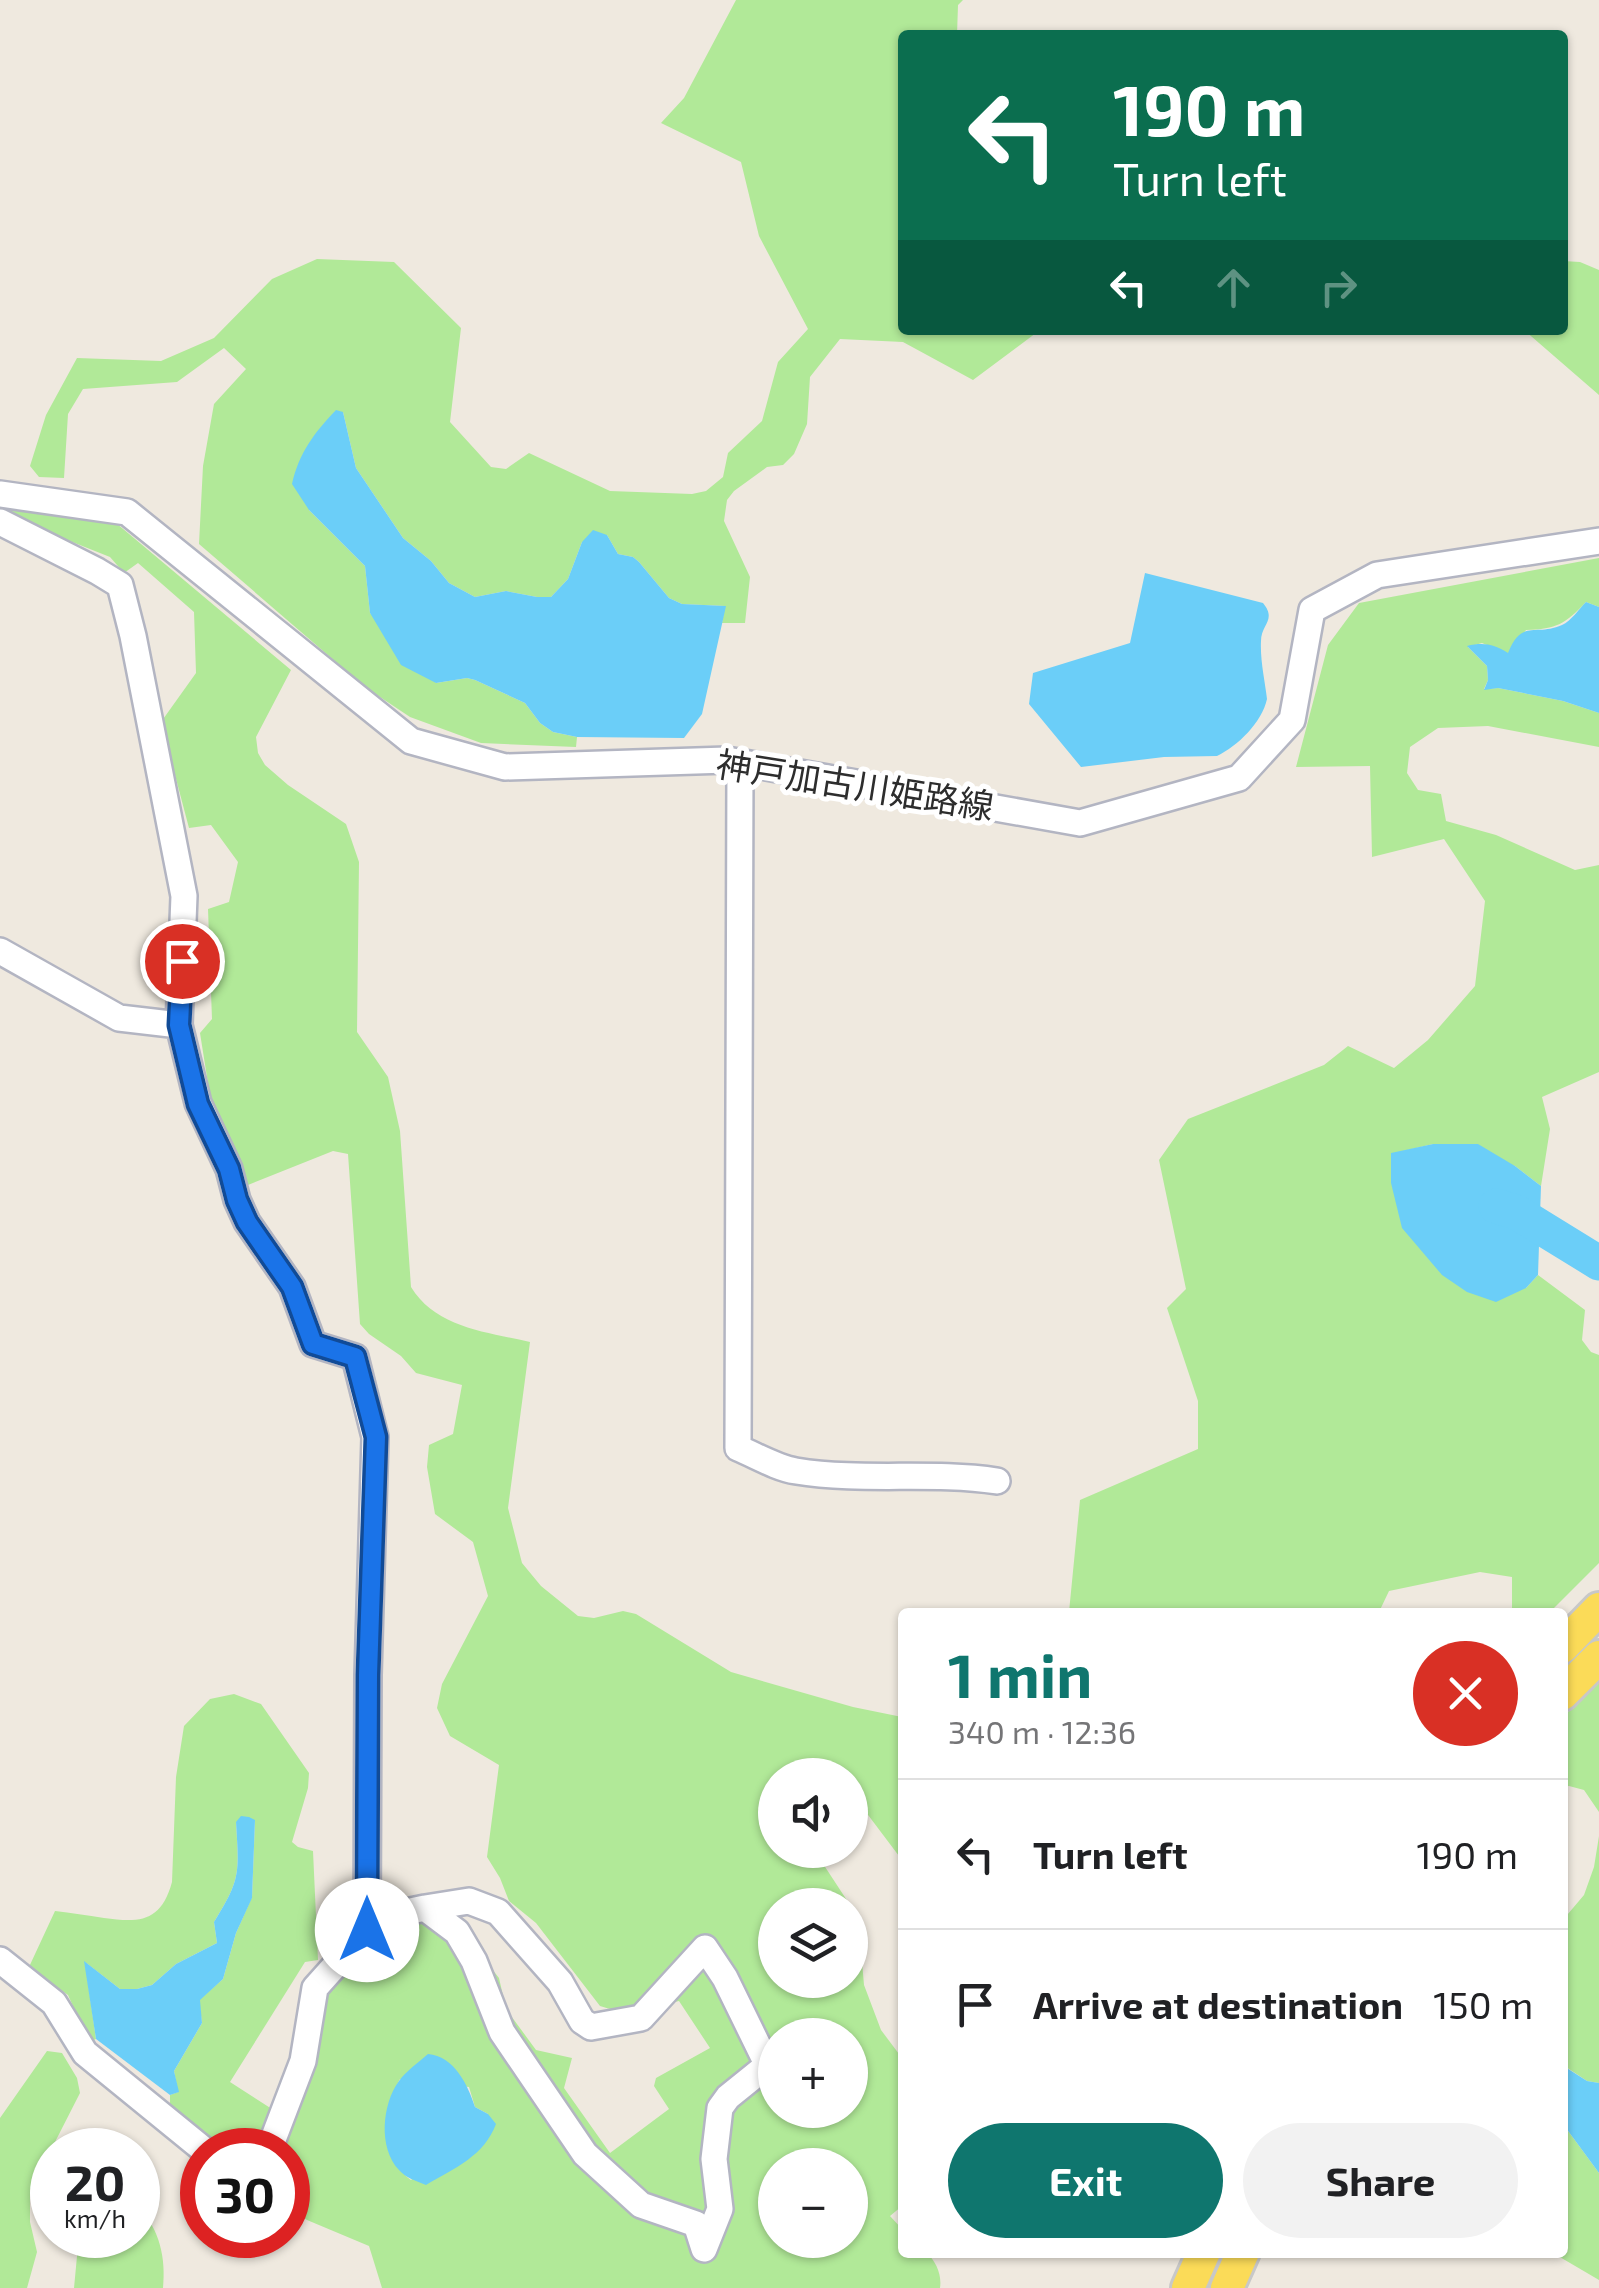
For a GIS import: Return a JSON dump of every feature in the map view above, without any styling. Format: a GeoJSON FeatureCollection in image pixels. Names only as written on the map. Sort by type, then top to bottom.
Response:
{"type":"FeatureCollection","features":[{"type":"Feature","properties":{"kind":"main road"},"geometry":{"type":"LineString","coordinates":[[1568,1641],[1599,1609]]}},
{"type":"Feature","properties":{"kind":"main road"},"geometry":{"type":"LineString","coordinates":[[1568,1688],[1599,1658]]}},
{"type":"Feature","properties":{"kind":"main road"},"geometry":{"type":"LineString","coordinates":[[1188,2288],[1201,2258]]}},
{"type":"Feature","properties":{"kind":"main road"},"geometry":{"type":"LineString","coordinates":[[1227,2288],[1240,2258]]}},
{"type":"Feature","properties":{"kind":"street","name":"神戸加古川姫路線"},"geometry":{"type":"LineString","coordinates":[[0,494],[128,512],[411,741],[505,768],[726,760],[1080,823],[1240,778],[1292,720],[1312,610],[1377,575],[1599,541]]}},
{"type":"Feature","properties":{"kind":"street"},"geometry":{"type":"LineString","coordinates":[[0,522],[98,570],[120,585],[184,896],[179,1025],[198,1104],[229,1169],[247,1222],[292,1287],[313,1344],[355,1357],[376,1437],[368,1675],[367,1930]]}},
{"type":"Feature","properties":{"kind":"street"},"geometry":{"type":"LineString","coordinates":[[740,763],[738,1448],[793,1470],[998,1480]]}},
{"type":"Feature","properties":{"kind":"street"},"geometry":{"type":"LineString","coordinates":[[0,951],[119,1018],[179,1025]]}},
{"type":"Feature","properties":{"kind":"street"},"geometry":{"type":"LineString","coordinates":[[277,2128],[303,2061],[314,1988],[367,1930],[406,1912],[425,1908],[469,1901],[498,1912],[560,1982],[582,2021],[591,2027],[641,2018],[706,1948],[769,2068],[728,2097],[720,2108],[714,2160],[720,2209],[704,2250],[696,2224],[640,2206],[585,2154],[502,2032],[474,1961],[456,1932],[425,1908]]}},
{"type":"Feature","properties":{"kind":"street"},"geometry":{"type":"LineString","coordinates":[[0,1960],[54,2003],[85,2053],[180,2130]]}},
{"type":"Feature","properties":{"kind":"green space"},"geometry":{"type":"Polygon","coordinates":[[[736,0],[963,0],[958,5],[957,30],[898,30],[898,335],[1033,335],[973,380],[903,342],[840,339],[810,377],[807,424],[794,454],[783,465],[767,467],[727,500],[724,521],[750,577],[745,623],[722,623],[725,606],[682,604],[669,598],[639,562],[618,554],[607,535],[582,542],[568,579],[551,597],[506,591],[475,597],[449,583],[431,561],[403,538],[356,468],[343,412],[309,510],[365,566],[370,613],[436,683],[475,680],[525,703],[540,723],[553,732],[577,737],[576,747],[481,743],[410,717],[365,687],[199,544],[203,466],[214,404],[246,369],[224,348],[177,382],[83,389],[68,414],[64,478],[39,477],[30,466],[46,415],[77,358],[161,361],[214,338],[272,279],[317,259],[394,262],[461,328],[450,422],[491,467],[506,469],[529,453],[610,491],[706,491],[723,477],[728,453],[762,421],[778,362],[808,329],[759,236],[741,162],[661,123],[684,98],[736,0]]]}},
{"type":"Feature","properties":{"kind":"green space"},"geometry":{"type":"Polygon","coordinates":[[[1568,261],[1599,270],[1599,395],[1530,335],[1568,335],[1568,261]]]}},
{"type":"Feature","properties":{"kind":"green space"},"geometry":{"type":"Polygon","coordinates":[[[5,506],[116,523],[291,670],[256,737],[258,753],[265,765],[288,785],[346,824],[359,862],[357,1032],[388,1077],[400,1131],[411,1287],[422,1301],[448,1320],[530,1342],[508,1508],[522,1563],[541,1586],[578,1616],[594,1618],[623,1611],[636,1614],[731,1672],[898,1716],[898,1855],[868,1815],[868,1758],[758,1758],[758,1868],[826,1868],[839,1888],[758,1888],[758,1998],[868,1996],[881,2030],[898,2053],[898,2209],[890,2216],[898,2225],[898,2258],[931,2258],[938,2269],[940,2288],[382,2288],[369,2246],[310,2221],[310,2128],[287,2128],[323,1995],[378,1934],[445,1909],[499,1978],[506,2009],[536,2050],[572,2058],[564,2088],[610,2153],[669,2109],[654,2086],[656,2078],[710,2048],[679,2001],[630,2011],[600,2006],[536,1923],[509,1901],[487,1857],[499,1765],[450,1736],[437,1708],[442,1684],[488,1596],[473,1542],[435,1514],[427,1467],[429,1445],[453,1434],[462,1385],[416,1373],[360,1324],[348,1154],[333,1151],[248,1185],[213,1115],[200,1033],[212,1019],[208,909],[229,902],[238,862],[211,825],[189,828],[161,722],[196,673],[194,612],[138,563],[124,573],[110,557],[7,516],[5,506]],[[400,2079],[389,2105],[386,2132],[392,2158],[411,2180],[488,2114],[475,2107],[469,2087],[400,2079]]]}},
{"type":"Feature","properties":{"kind":"green space"},"geometry":{"type":"Polygon","coordinates":[[[1599,558],[1599,607],[1586,602],[1560,624],[1526,630],[1508,654],[1482,643],[1468,647],[1487,666],[1484,689],[1498,688],[1563,701],[1599,713],[1599,747],[1488,726],[1438,728],[1410,747],[1407,773],[1418,790],[1441,794],[1446,821],[1496,835],[1575,870],[1599,865],[1599,1072],[1542,1097],[1550,1129],[1541,1186],[1515,1166],[1433,1144],[1391,1154],[1526,1288],[1538,1275],[1585,1310],[1582,1340],[1591,1352],[1599,1355],[1599,1563],[1554,1608],[1512,1608],[1512,1577],[1480,1572],[1389,1591],[1381,1608],[1069,1608],[1080,1500],[1198,1449],[1198,1401],[1167,1308],[1186,1289],[1159,1160],[1188,1119],[1324,1065],[1348,1046],[1394,1068],[1428,1040],[1475,986],[1485,901],[1444,839],[1372,857],[1370,766],[1296,767],[1328,645],[1359,603],[1599,558]]]}},
{"type":"Feature","properties":{"kind":"green space"},"geometry":{"type":"Polygon","coordinates":[[[1599,1681],[1599,1812],[1584,1790],[1568,1786],[1568,1712],[1599,1681]]]}},
{"type":"Feature","properties":{"kind":"green space"},"geometry":{"type":"Polygon","coordinates":[[[234,1694],[261,1704],[309,1773],[292,1842],[313,1851],[318,1960],[305,1962],[230,2082],[275,2111],[270,2128],[197,2128],[170,2111],[170,2095],[178,2092],[174,2071],[202,2023],[199,2000],[223,1979],[236,1933],[252,1897],[255,1820],[236,1822],[236,1875],[214,1922],[217,1943],[176,1964],[152,1985],[137,1989],[120,1989],[85,1962],[96,2039],[89,2042],[68,1995],[29,1967],[55,1911],[128,1920],[147,1917],[162,1905],[172,1882],[176,1777],[184,1726],[210,1699],[234,1694]]]}},
{"type":"Feature","properties":{"kind":"green space"},"geometry":{"type":"Polygon","coordinates":[[[1599,1836],[1599,2083],[1587,2081],[1568,2068],[1568,1914],[1584,1895],[1599,1836]]]}},
{"type":"Feature","properties":{"kind":"green space"},"geometry":{"type":"Polygon","coordinates":[[[47,2051],[62,2053],[77,2078],[80,2093],[62,2128],[30,2128],[30,2258],[35,2258],[27,2288],[0,2288],[0,2118],[47,2051]]]}},
{"type":"Feature","properties":{"kind":"green space"},"geometry":{"type":"Polygon","coordinates":[[[1568,2131],[1599,2173],[1599,2280],[1562,2258],[1568,2258],[1568,2131]]]}},
{"type":"Feature","properties":{"kind":"green space"},"geometry":{"type":"Polygon","coordinates":[[[160,2245],[163,2288],[74,2288],[77,2258],[160,2258],[160,2245]]]}},
{"type":"Feature","properties":{"kind":"water"},"geometry":{"type":"Polygon","coordinates":[[[336,410],[343,412],[356,468],[403,538],[431,561],[449,583],[475,597],[506,591],[551,597],[568,579],[582,542],[593,530],[607,535],[618,554],[639,562],[669,598],[682,604],[726,606],[702,714],[684,738],[577,737],[553,732],[540,723],[525,703],[475,680],[436,683],[401,665],[370,613],[365,566],[309,510],[292,484],[308,444],[336,410]]]}},
{"type":"Feature","properties":{"kind":"water"},"geometry":{"type":"Polygon","coordinates":[[[1145,573],[1263,603],[1269,614],[1261,641],[1267,699],[1248,732],[1217,756],[1164,757],[1081,767],[1029,704],[1033,673],[1130,643],[1145,573]]]}},
{"type":"Feature","properties":{"kind":"water"},"geometry":{"type":"Polygon","coordinates":[[[1586,602],[1599,607],[1599,713],[1498,688],[1484,690],[1487,666],[1467,646],[1488,645],[1508,653],[1524,632],[1562,625],[1586,602]]]}},
{"type":"Feature","properties":{"kind":"water"},"geometry":{"type":"Polygon","coordinates":[[[1433,1144],[1478,1144],[1541,1186],[1538,1275],[1526,1288],[1496,1302],[1467,1292],[1442,1275],[1402,1228],[1391,1183],[1391,1153],[1433,1144]]]}},
{"type":"Feature","properties":{"kind":"water"},"geometry":{"type":"Polygon","coordinates":[[[241,1816],[255,1820],[252,1898],[236,1933],[223,1979],[200,2000],[202,2023],[174,2071],[179,2092],[170,2095],[96,2039],[84,1961],[120,1989],[137,1989],[152,1985],[176,1964],[217,1943],[214,1922],[236,1875],[236,1822],[241,1816]]]}},
{"type":"Feature","properties":{"kind":"water"},"geometry":{"type":"Polygon","coordinates":[[[428,2054],[452,2066],[464,2081],[475,2107],[496,2124],[476,2153],[426,2185],[405,2175],[392,2161],[385,2126],[393,2091],[428,2054]]]}},
{"type":"Feature","properties":{"kind":"water"},"geometry":{"type":"Polygon","coordinates":[[[1568,2069],[1587,2081],[1599,2083],[1599,2173],[1568,2131],[1568,2069]]]}},
{"type":"Feature","properties":{"kind":"waterway"},"geometry":{"type":"LineString","coordinates":[[1496,1206],[1516,1212],[1599,1263]]}},
{"type":"Feature","properties":{"kind":"route"},"geometry":{"type":"LineString","coordinates":[[182,961],[179,1025],[198,1104],[229,1169],[237,1200],[247,1222],[292,1287],[313,1344],[355,1357],[376,1437],[368,1675],[367,1930]]}}]}
